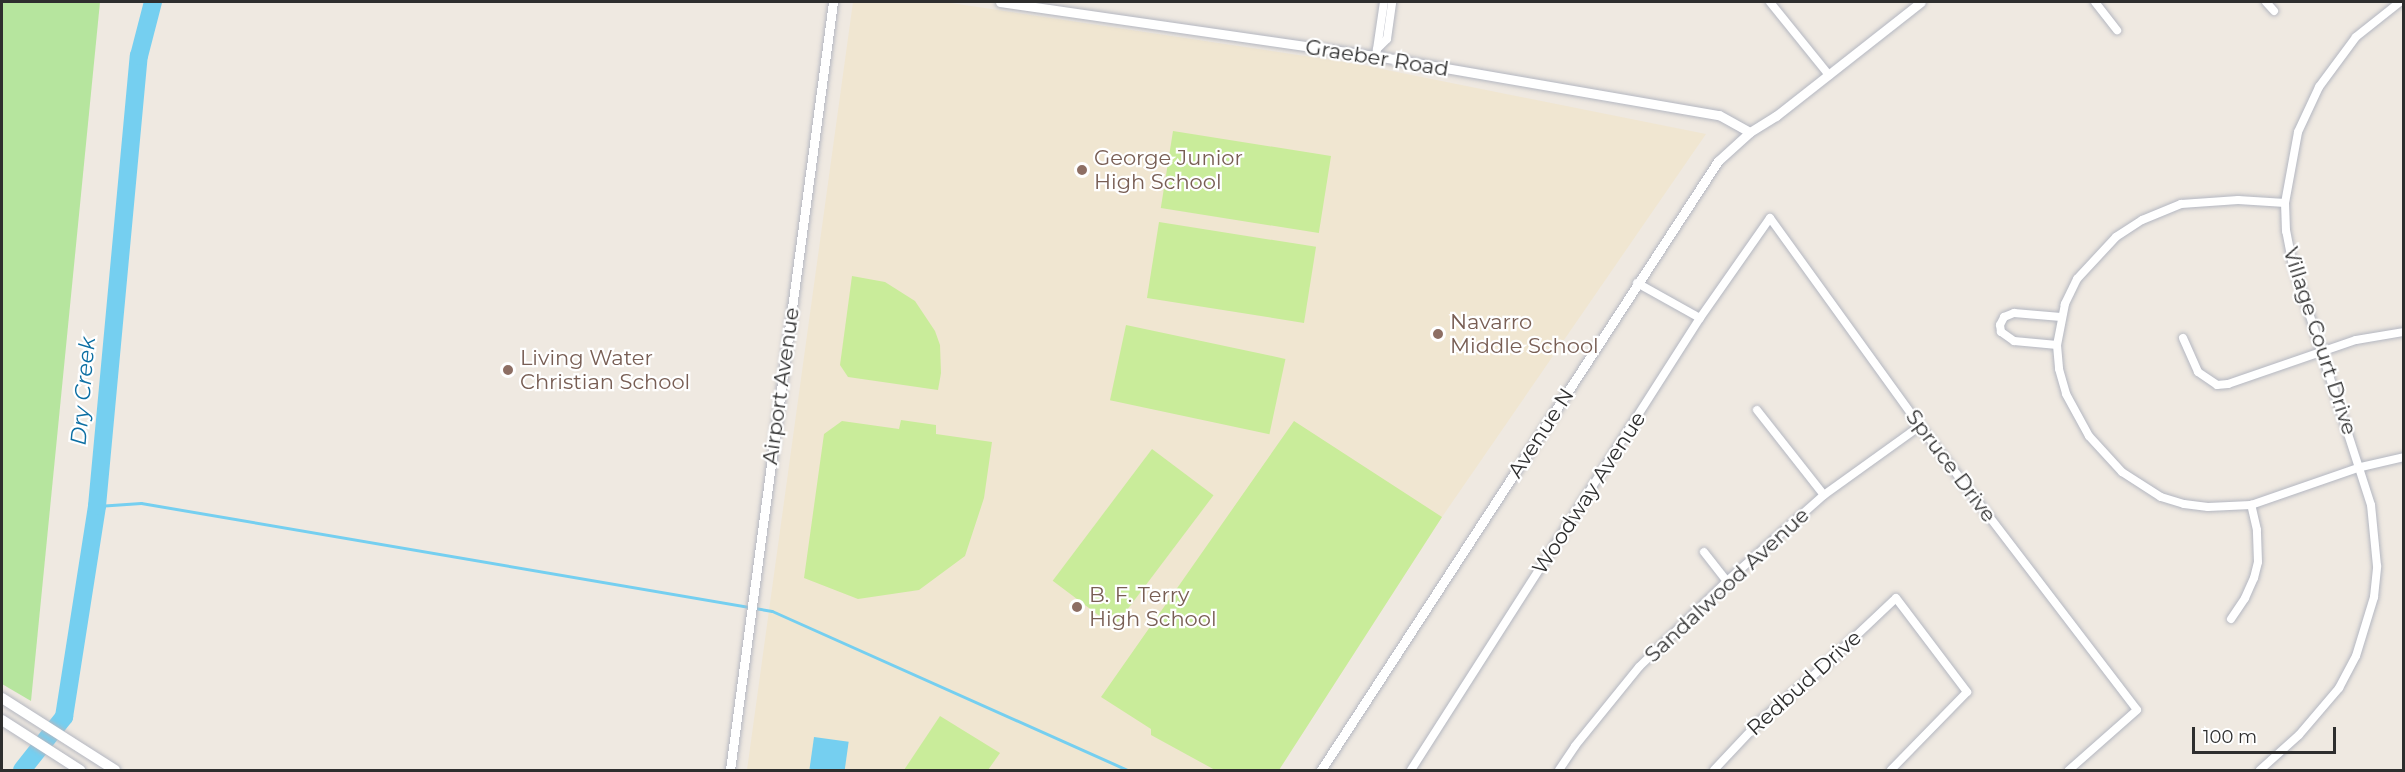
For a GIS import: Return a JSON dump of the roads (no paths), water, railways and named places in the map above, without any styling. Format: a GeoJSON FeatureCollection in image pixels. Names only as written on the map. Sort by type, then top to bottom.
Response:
{"type":"FeatureCollection","features":[{"type":"Feature","properties":{"kind":"main road"},"geometry":{"type":"LineString","coordinates":[[2,698],[115,771]]}},
{"type":"Feature","properties":{"kind":"main road"},"geometry":{"type":"LineString","coordinates":[[2,720],[80,771]]}},
{"type":"Feature","properties":{"kind":"street","name":"Airport Avenue"},"geometry":{"type":"LineString","coordinates":[[730,771],[833,2]]}},
{"type":"Feature","properties":{"kind":"street","name":"Graeber Road"},"geometry":{"type":"LineString","coordinates":[[1000,2],[1376,53],[1719,115],[1750,132]]}},
{"type":"Feature","properties":{"kind":"street"},"geometry":{"type":"LineString","coordinates":[[1376,53],[1384,2]]}},
{"type":"Feature","properties":{"kind":"street"},"geometry":{"type":"LineString","coordinates":[[1376,53],[1387,39],[1392,2]]}},
{"type":"Feature","properties":{"kind":"street"},"geometry":{"type":"LineString","coordinates":[[1770,2],[1829,75]]}},
{"type":"Feature","properties":{"kind":"street","name":"Avenue N"},"geometry":{"type":"LineString","coordinates":[[1321,771],[1718,161],[1750,132],[1776,116],[1921,2]]}},
{"type":"Feature","properties":{"kind":"street"},"geometry":{"type":"LineString","coordinates":[[2094,2],[2117,30]]}},
{"type":"Feature","properties":{"kind":"street"},"geometry":{"type":"LineString","coordinates":[[2266,2],[2274,11]]}},
{"type":"Feature","properties":{"kind":"street","name":"Village Court Drive"},"geometry":{"type":"LineString","coordinates":[[2260,771],[2299,735],[2339,688],[2356,656],[2374,597],[2377,566],[2371,505],[2361,467],[2292,261],[2286,231],[2285,203],[2298,132],[2319,87],[2356,37],[2400,2]]}},
{"type":"Feature","properties":{"kind":"street"},"geometry":{"type":"LineString","coordinates":[[2285,203],[2238,200],[2191,203],[2164,209],[2116,237],[2096,256],[2077,279],[2061,317],[2057,345],[2059,369],[2073,409],[2089,436],[2122,472],[2161,497],[2184,504],[2208,507],[2251,505],[2361,467],[2403,457]]}},
{"type":"Feature","properties":{"kind":"street","name":"Woodway Avenue"},"geometry":{"type":"LineString","coordinates":[[1411,771],[1700,318],[1770,218]]}},
{"type":"Feature","properties":{"kind":"street","name":"Spruce Drive"},"geometry":{"type":"LineString","coordinates":[[1770,218],[1920,426],[2137,710],[2068,771]]}},
{"type":"Feature","properties":{"kind":"street"},"geometry":{"type":"LineString","coordinates":[[1637,283],[1700,318]]}},
{"type":"Feature","properties":{"kind":"street"},"geometry":{"type":"LineString","coordinates":[[2057,345],[2014,341],[2001,332],[2000,325],[2004,317],[2014,313],[2061,317]]}},
{"type":"Feature","properties":{"kind":"street"},"geometry":{"type":"LineString","coordinates":[[2183,338],[2198,372],[2217,385],[2228,384],[2356,340],[2403,332]]}},
{"type":"Feature","properties":{"kind":"street"},"geometry":{"type":"LineString","coordinates":[[1756,410],[1824,495]]}},
{"type":"Feature","properties":{"kind":"street","name":"Sandalwood Avenue"},"geometry":{"type":"LineString","coordinates":[[1559,771],[1575,746],[1639,667],[1727,581],[1824,495],[1920,426]]}},
{"type":"Feature","properties":{"kind":"street"},"geometry":{"type":"LineString","coordinates":[[2231,619],[2245,598],[2258,562],[2257,530],[2251,505]]}},
{"type":"Feature","properties":{"kind":"street"},"geometry":{"type":"LineString","coordinates":[[1704,552],[1727,581]]}},
{"type":"Feature","properties":{"kind":"street","name":"Redbud Drive"},"geometry":{"type":"LineString","coordinates":[[1714,771],[1761,720],[1823,667],[1896,598],[1967,692],[1890,771]]}},
{"type":"Feature","properties":{"kind":"water"},"geometry":{"type":"Polygon","coordinates":[[[814,737],[849,742],[845,770],[810,769],[814,737]]]}},
{"type":"Feature","properties":{"kind":"waterway","name":"Dry Creek"},"geometry":{"type":"LineString","coordinates":[[22,770],[64,717],[97,506],[139,56],[153,2]]}},
{"type":"Feature","properties":{"kind":"waterway"},"geometry":{"type":"LineString","coordinates":[[97,506],[141,503],[772,611],[1128,770]]}},
{"type":"Feature","properties":{"kind":"place","name":"George Junior High School"},"geometry":{"type":"Point","coordinates":[1082,170]}},
{"type":"Feature","properties":{"kind":"place","name":"Navarro Middle School"},"geometry":{"type":"Point","coordinates":[1438,334]}},
{"type":"Feature","properties":{"kind":"place","name":"Living Water Christian School"},"geometry":{"type":"Point","coordinates":[508,370]}},
{"type":"Feature","properties":{"kind":"place","name":"B. F. Terry High School"},"geometry":{"type":"Point","coordinates":[1077,607]}}]}
